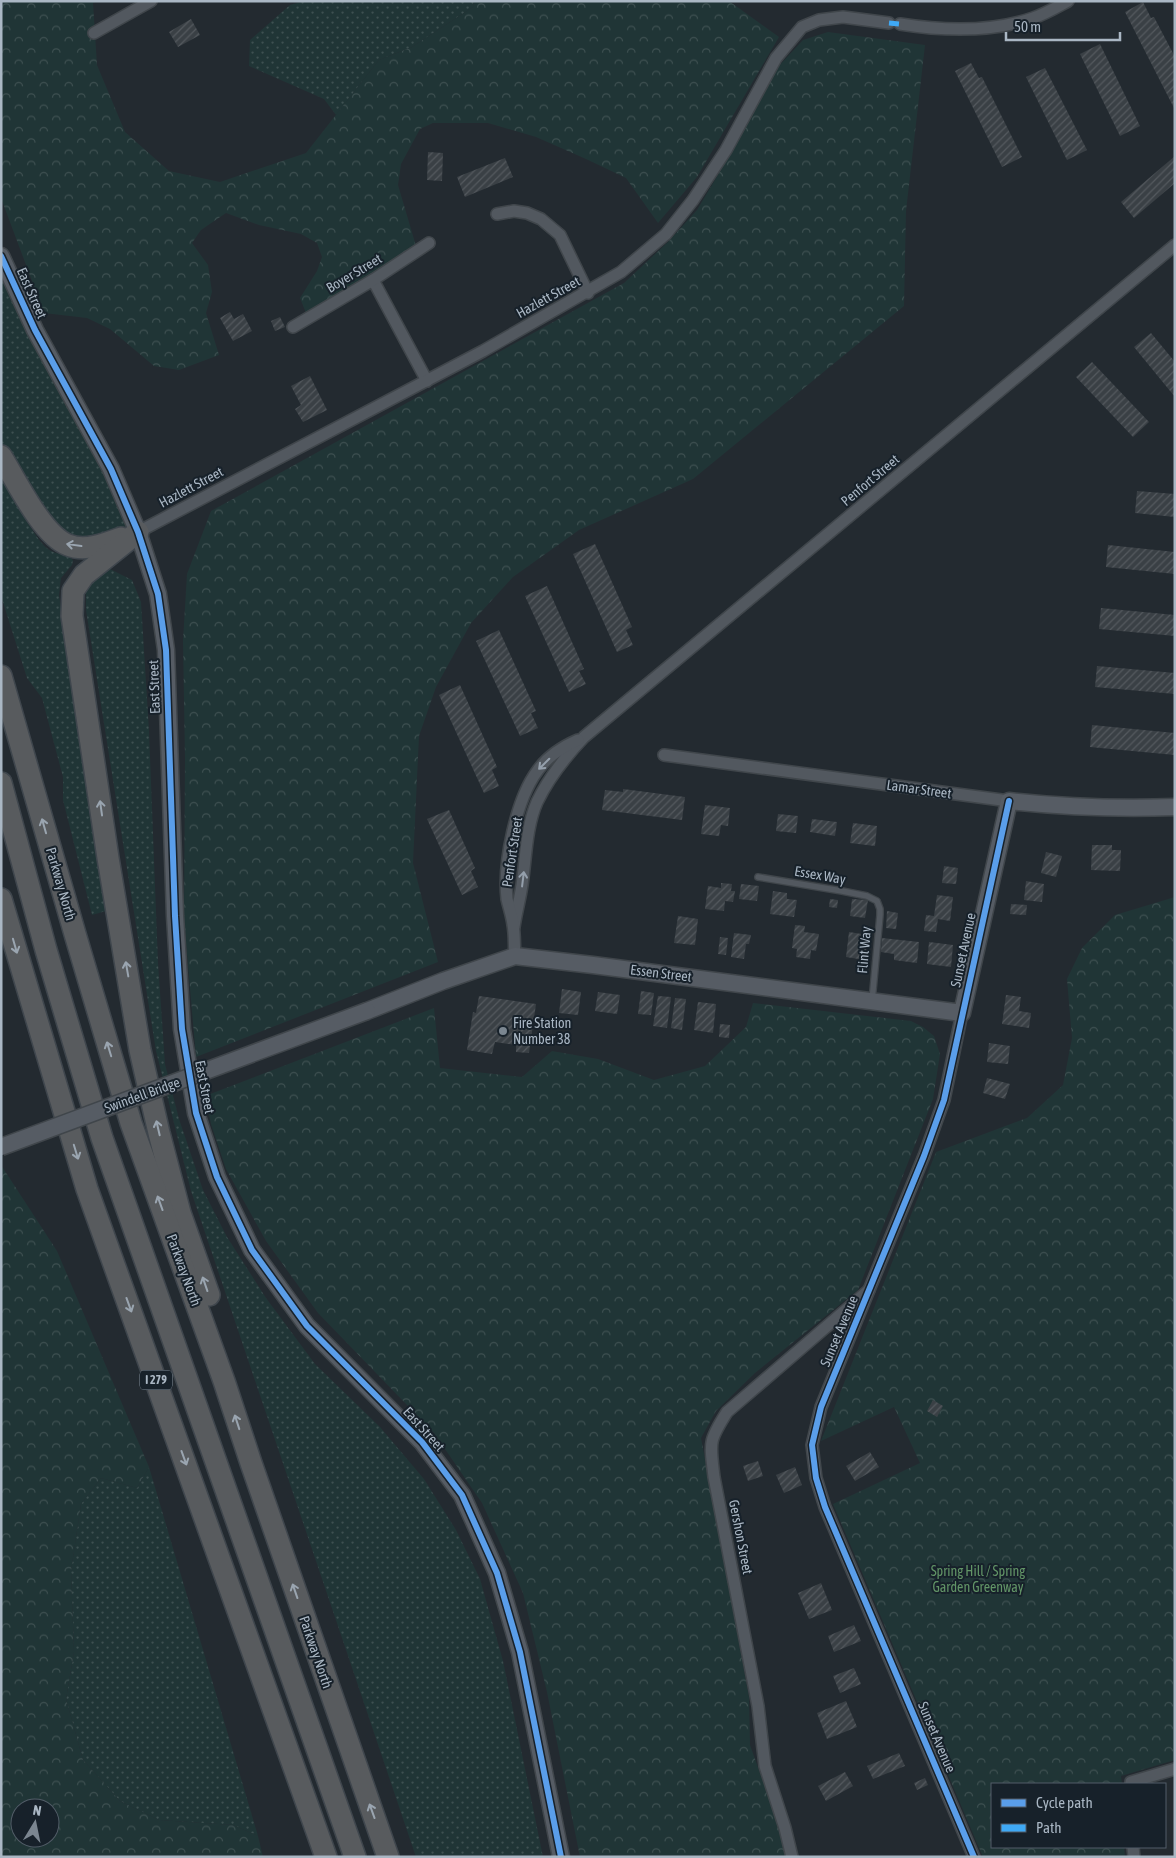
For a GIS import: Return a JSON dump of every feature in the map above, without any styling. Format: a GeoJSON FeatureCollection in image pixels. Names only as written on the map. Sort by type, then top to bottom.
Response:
{"type":"FeatureCollection","features":[{"type":"Feature","properties":{"kind":"highway"},"geometry":{"type":"LineString","coordinates":[[1,456],[42,523],[57,540],[70,546],[97,546],[138,532]]}},
{"type":"Feature","properties":{"kind":"highway"},"geometry":{"type":"LineString","coordinates":[[138,532],[84,575],[73,591],[72,616],[108,858],[140,1050],[180,1213],[227,1349],[224,1381]]}},
{"type":"Feature","properties":{"kind":"highway","name":"Parkway North"},"geometry":{"type":"LineString","coordinates":[[1,676],[131,1123],[224,1381],[388,1857]]}},
{"type":"Feature","properties":{"kind":"highway"},"geometry":{"type":"LineString","coordinates":[[1,782],[46,950],[102,1138],[355,1857]]}},
{"type":"Feature","properties":{"kind":"highway","name":"I 279"},"geometry":{"type":"LineString","coordinates":[[1,899],[87,1189],[326,1857]]}},
{"type":"Feature","properties":{"kind":"main road","name":"East Street"},"geometry":{"type":"LineString","coordinates":[[1,256],[35,330],[111,469],[138,532],[158,594],[166,650],[175,916],[182,1029],[196,1112],[217,1176],[252,1250],[307,1326],[422,1442],[462,1495],[497,1573],[520,1652],[561,1857]]}},
{"type":"Feature","properties":{"kind":"main road","name":"Lamar Street"},"geometry":{"type":"LineString","coordinates":[[1009,801],[1066,807],[1175,807]]}},
{"type":"Feature","properties":{"kind":"main road","name":"Sunset Avenue"},"geometry":{"type":"LineString","coordinates":[[962,1013],[1009,801]]}},
{"type":"Feature","properties":{"kind":"main road","name":"Essen Street"},"geometry":{"type":"LineString","coordinates":[[367,1011],[443,981],[515,956],[962,1013]]}},
{"type":"Feature","properties":{"kind":"main road","name":"Swindell Bridge"},"geometry":{"type":"LineString","coordinates":[[1,1147],[367,1011]]}},
{"type":"Feature","properties":{"kind":"street"},"geometry":{"type":"LineString","coordinates":[[94,33],[151,1]]}},
{"type":"Feature","properties":{"kind":"street","name":"Hazlett Street"},"geometry":{"type":"LineString","coordinates":[[138,532],[427,381],[621,272],[666,234],[693,200],[726,150],[776,58],[802,27],[819,20],[843,17],[929,29],[980,30],[1034,18],[1068,1]]}},
{"type":"Feature","properties":{"kind":"street"},"geometry":{"type":"LineString","coordinates":[[497,214],[514,211],[527,213],[541,219],[560,236],[588,292]]}},
{"type":"Feature","properties":{"kind":"street","name":"Boyer Street"},"geometry":{"type":"LineString","coordinates":[[293,327],[373,280],[429,243]]}},
{"type":"Feature","properties":{"kind":"street","name":"Penfort Street"},"geometry":{"type":"LineString","coordinates":[[514,926],[522,889],[529,830],[536,804],[549,779],[584,737],[1175,245]]}},
{"type":"Feature","properties":{"kind":"street"},"geometry":{"type":"LineString","coordinates":[[373,280],[427,381]]}},
{"type":"Feature","properties":{"kind":"street","name":"Penfort Street"},"geometry":{"type":"LineString","coordinates":[[515,956],[514,926],[508,899],[506,877],[511,839],[523,798],[538,770],[559,749],[584,737]]}},
{"type":"Feature","properties":{"kind":"street","name":"Lamar Street"},"geometry":{"type":"LineString","coordinates":[[664,755],[1009,801]]}},
{"type":"Feature","properties":{"kind":"street","name":"Sunset Avenue"},"geometry":{"type":"LineString","coordinates":[[962,1013],[944,1100],[924,1156],[821,1407],[812,1445],[816,1478],[825,1507],[974,1857]]}},
{"type":"Feature","properties":{"kind":"street","name":"Gershon Street"},"geometry":{"type":"LineString","coordinates":[[792,1857],[786,1828],[765,1766],[758,1706],[714,1477],[710,1445],[713,1434],[727,1412],[871,1288]]}},
{"type":"Feature","properties":{"kind":"street"},"geometry":{"type":"LineString","coordinates":[[1131,1783],[1175,1769]]}},
{"type":"Feature","properties":{"kind":"lane","name":"Essex Way"},"geometry":{"type":"LineString","coordinates":[[758,877],[850,892],[867,896],[877,901]]}},
{"type":"Feature","properties":{"kind":"lane","name":"Flint Way"},"geometry":{"type":"LineString","coordinates":[[872,1002],[880,915],[877,901]]}},
{"type":"Feature","properties":{"kind":"green space"},"geometry":{"type":"Polygon","coordinates":[[[1,1],[98,1],[93,3],[97,65],[125,132],[169,171],[220,182],[306,153],[379,60],[412,47],[473,7],[474,1],[729,1],[779,37],[697,177],[658,223],[626,178],[586,159],[536,137],[488,123],[433,123],[420,129],[401,164],[398,185],[416,246],[306,313],[300,298],[317,271],[322,257],[317,243],[301,234],[259,225],[226,213],[201,230],[192,243],[208,265],[212,292],[206,313],[219,355],[179,370],[154,366],[110,329],[87,318],[44,313],[1,198],[1,1]]]}},
{"type":"Feature","properties":{"kind":"green space"},"geometry":{"type":"Polygon","coordinates":[[[304,1],[474,1],[473,7],[412,47],[379,60],[336,115],[324,99],[249,66],[250,40],[290,5],[304,1]]]}},
{"type":"Feature","properties":{"kind":"green space"},"geometry":{"type":"Polygon","coordinates":[[[828,32],[925,45],[906,211],[904,306],[693,479],[579,530],[513,577],[471,623],[436,687],[419,736],[413,863],[438,962],[196,1057],[184,919],[185,759],[183,641],[187,574],[211,511],[624,283],[668,242],[697,210],[728,158],[776,69],[803,40],[828,32]]]}},
{"type":"Feature","properties":{"kind":"green space"},"geometry":{"type":"Polygon","coordinates":[[[1,256],[138,532],[70,546],[1,456],[1,256]]]}},
{"type":"Feature","properties":{"kind":"green space"},"geometry":{"type":"Polygon","coordinates":[[[1,477],[43,544],[51,551],[73,560],[72,565],[61,578],[59,595],[106,911],[92,915],[63,800],[63,777],[42,698],[27,678],[1,596],[1,477]]]}},
{"type":"Feature","properties":{"kind":"green space"},"geometry":{"type":"Polygon","coordinates":[[[110,569],[132,580],[141,602],[149,731],[158,963],[165,1064],[179,1119],[203,1190],[227,1237],[266,1298],[315,1364],[380,1427],[424,1479],[456,1530],[480,1579],[503,1661],[543,1857],[416,1857],[191,1191],[156,1051],[86,610],[88,584],[95,576],[110,569]]]}},
{"type":"Feature","properties":{"kind":"green space","name":"Spring Hill / Spring Garden Greenway"},"geometry":{"type":"Polygon","coordinates":[[[1175,897],[1175,1760],[1121,1776],[1122,1783],[991,1783],[991,1848],[1124,1848],[1125,1857],[983,1857],[833,1504],[920,1463],[894,1407],[821,1441],[936,1152],[1027,1118],[1063,1085],[1072,1038],[1067,979],[1082,948],[1115,915],[1175,897]]]}},
{"type":"Feature","properties":{"kind":"green space"},"geometry":{"type":"Polygon","coordinates":[[[753,1003],[911,1021],[923,1027],[934,1036],[940,1054],[933,1099],[858,1290],[755,1373],[716,1411],[701,1438],[749,1697],[750,1745],[785,1843],[785,1857],[580,1857],[547,1692],[523,1593],[482,1503],[434,1433],[318,1313],[266,1241],[226,1169],[211,1124],[205,1096],[434,1008],[440,1068],[522,1077],[552,1051],[598,1059],[654,1080],[705,1066],[746,1027],[753,1003]]]}},
{"type":"Feature","properties":{"kind":"green space"},"geometry":{"type":"Polygon","coordinates":[[[1,1165],[57,1251],[149,1467],[137,1488],[101,1478],[81,1504],[71,1571],[74,1652],[66,1699],[83,1760],[120,1801],[159,1820],[233,1825],[258,1836],[263,1857],[1,1857],[1,1165]]]}},
{"type":"Feature","properties":{"kind":"green space"},"geometry":{"type":"Polygon","coordinates":[[[149,1467],[258,1836],[233,1825],[159,1820],[120,1801],[83,1760],[66,1699],[74,1652],[71,1571],[81,1504],[101,1478],[137,1488],[149,1467]]]}},
{"type":"Feature","properties":{"kind":"building"},"geometry":{"type":"Polygon","coordinates":[[[1143,2],[1151,18],[1154,17],[1175,57],[1175,110],[1125,12],[1143,2]]]}},
{"type":"Feature","properties":{"kind":"building"},"geometry":{"type":"Polygon","coordinates":[[[191,19],[200,35],[178,47],[169,32],[191,19]]]}},
{"type":"Feature","properties":{"kind":"building"},"geometry":{"type":"Polygon","coordinates":[[[1100,44],[1140,126],[1120,136],[1080,54],[1100,44]]]}},
{"type":"Feature","properties":{"kind":"building"},"geometry":{"type":"Polygon","coordinates":[[[971,63],[979,78],[982,77],[1022,157],[1002,167],[955,71],[971,63]]]}},
{"type":"Feature","properties":{"kind":"building"},"geometry":{"type":"Polygon","coordinates":[[[1045,68],[1087,150],[1067,160],[1026,77],[1045,68]]]}},
{"type":"Feature","properties":{"kind":"building"},"geometry":{"type":"Polygon","coordinates":[[[428,152],[443,153],[442,181],[427,180],[428,152]]]}},
{"type":"Feature","properties":{"kind":"building"},"geometry":{"type":"Polygon","coordinates":[[[1175,156],[1175,183],[1134,218],[1121,202],[1175,156]]]}},
{"type":"Feature","properties":{"kind":"building"},"geometry":{"type":"Polygon","coordinates":[[[505,158],[513,177],[465,197],[457,177],[505,158]]]}},
{"type":"Feature","properties":{"kind":"building"},"geometry":{"type":"Polygon","coordinates":[[[230,312],[234,319],[243,314],[252,331],[233,341],[220,318],[230,312]]]}},
{"type":"Feature","properties":{"kind":"building"},"geometry":{"type":"Polygon","coordinates":[[[280,317],[285,327],[275,331],[271,321],[280,317]]]}},
{"type":"Feature","properties":{"kind":"building"},"geometry":{"type":"Polygon","coordinates":[[[1151,333],[1175,362],[1175,397],[1134,347],[1151,333]]]}},
{"type":"Feature","properties":{"kind":"building"},"geometry":{"type":"Polygon","coordinates":[[[1092,362],[1149,422],[1133,437],[1076,377],[1092,362]]]}},
{"type":"Feature","properties":{"kind":"building"},"geometry":{"type":"Polygon","coordinates":[[[310,376],[327,410],[303,422],[295,409],[301,405],[291,386],[310,376]]]}},
{"type":"Feature","properties":{"kind":"building"},"geometry":{"type":"Polygon","coordinates":[[[1137,491],[1175,494],[1175,517],[1135,513],[1137,491]]]}},
{"type":"Feature","properties":{"kind":"building"},"geometry":{"type":"Polygon","coordinates":[[[595,544],[632,627],[626,630],[633,645],[617,652],[573,554],[595,544]]]}},
{"type":"Feature","properties":{"kind":"building"},"geometry":{"type":"Polygon","coordinates":[[[1108,545],[1175,552],[1175,574],[1106,567],[1108,545]]]}},
{"type":"Feature","properties":{"kind":"building"},"geometry":{"type":"Polygon","coordinates":[[[547,586],[584,669],[579,671],[586,684],[569,692],[525,596],[547,586]]]}},
{"type":"Feature","properties":{"kind":"building"},"geometry":{"type":"Polygon","coordinates":[[[1101,608],[1175,615],[1175,636],[1099,629],[1101,608]]]}},
{"type":"Feature","properties":{"kind":"building"},"geometry":{"type":"Polygon","coordinates":[[[499,630],[536,711],[531,713],[538,728],[520,736],[476,641],[499,630]]]}},
{"type":"Feature","properties":{"kind":"building"},"geometry":{"type":"Polygon","coordinates":[[[1097,666],[1175,673],[1175,694],[1095,687],[1097,666]]]}},
{"type":"Feature","properties":{"kind":"building"},"geometry":{"type":"Polygon","coordinates":[[[460,685],[497,767],[492,770],[499,786],[484,793],[439,695],[460,685]]]}},
{"type":"Feature","properties":{"kind":"building"},"geometry":{"type":"Polygon","coordinates":[[[1092,725],[1175,733],[1175,755],[1090,747],[1092,725]]]}},
{"type":"Feature","properties":{"kind":"building"},"geometry":{"type":"Polygon","coordinates":[[[623,789],[685,797],[682,820],[602,810],[605,790],[623,792],[623,789]]]}},
{"type":"Feature","properties":{"kind":"building"},"geometry":{"type":"Polygon","coordinates":[[[705,805],[730,808],[728,826],[721,825],[719,836],[701,834],[705,805]]]}},
{"type":"Feature","properties":{"kind":"building"},"geometry":{"type":"Polygon","coordinates":[[[449,810],[475,868],[471,871],[478,887],[462,895],[427,819],[449,810]]]}},
{"type":"Feature","properties":{"kind":"building"},"geometry":{"type":"Polygon","coordinates":[[[778,814],[798,816],[796,833],[776,831],[778,814]]]}},
{"type":"Feature","properties":{"kind":"building"},"geometry":{"type":"Polygon","coordinates":[[[812,819],[837,822],[835,836],[810,832],[812,819]]]}},
{"type":"Feature","properties":{"kind":"building"},"geometry":{"type":"Polygon","coordinates":[[[853,823],[877,826],[875,846],[850,843],[853,823]]]}},
{"type":"Feature","properties":{"kind":"building"},"geometry":{"type":"Polygon","coordinates":[[[1092,845],[1112,845],[1112,850],[1121,850],[1120,871],[1091,870],[1092,845]]]}},
{"type":"Feature","properties":{"kind":"building"},"geometry":{"type":"Polygon","coordinates":[[[1046,852],[1062,856],[1056,877],[1041,873],[1046,852]]]}},
{"type":"Feature","properties":{"kind":"building"},"geometry":{"type":"Polygon","coordinates":[[[944,866],[958,868],[956,884],[942,883],[944,866]]]}},
{"type":"Feature","properties":{"kind":"building"},"geometry":{"type":"Polygon","coordinates":[[[1026,881],[1044,884],[1042,902],[1024,900],[1026,881]]]}},
{"type":"Feature","properties":{"kind":"building"},"geometry":{"type":"Polygon","coordinates":[[[721,883],[732,884],[731,891],[735,891],[733,902],[725,901],[724,911],[705,909],[708,886],[721,888],[721,883]]]}},
{"type":"Feature","properties":{"kind":"building"},"geometry":{"type":"Polygon","coordinates":[[[741,884],[759,886],[757,901],[739,899],[741,884]]]}},
{"type":"Feature","properties":{"kind":"building"},"geometry":{"type":"Polygon","coordinates":[[[773,891],[787,893],[787,899],[797,900],[794,917],[770,914],[773,891]]]}},
{"type":"Feature","properties":{"kind":"building"},"geometry":{"type":"Polygon","coordinates":[[[937,895],[953,897],[950,921],[938,919],[936,932],[924,931],[926,915],[934,916],[937,895]]]}},
{"type":"Feature","properties":{"kind":"building"},"geometry":{"type":"Polygon","coordinates":[[[830,899],[838,900],[837,908],[829,907],[830,899]]]}},
{"type":"Feature","properties":{"kind":"building"},"geometry":{"type":"Polygon","coordinates":[[[852,899],[868,900],[865,918],[850,916],[852,899]]]}},
{"type":"Feature","properties":{"kind":"building"},"geometry":{"type":"Polygon","coordinates":[[[1011,904],[1027,905],[1026,915],[1010,914],[1011,904]]]}},
{"type":"Feature","properties":{"kind":"building"},"geometry":{"type":"Polygon","coordinates":[[[887,911],[898,913],[896,929],[886,928],[887,911]]]}},
{"type":"Feature","properties":{"kind":"building"},"geometry":{"type":"Polygon","coordinates":[[[678,916],[698,919],[695,945],[674,943],[678,916]]]}},
{"type":"Feature","properties":{"kind":"building"},"geometry":{"type":"Polygon","coordinates":[[[795,925],[805,926],[804,932],[819,934],[816,951],[811,950],[810,959],[796,957],[797,949],[792,948],[795,925]]]}},
{"type":"Feature","properties":{"kind":"building"},"geometry":{"type":"Polygon","coordinates":[[[849,932],[868,935],[865,960],[846,957],[849,932]]]}},
{"type":"Feature","properties":{"kind":"building"},"geometry":{"type":"Polygon","coordinates":[[[734,933],[751,935],[749,944],[746,944],[744,959],[731,957],[734,933]]]}},
{"type":"Feature","properties":{"kind":"building"},"geometry":{"type":"Polygon","coordinates":[[[720,937],[728,938],[726,955],[718,954],[720,937]]]}},
{"type":"Feature","properties":{"kind":"building"},"geometry":{"type":"Polygon","coordinates":[[[882,938],[919,942],[917,963],[894,960],[894,954],[881,952],[882,938]]]}},
{"type":"Feature","properties":{"kind":"building"},"geometry":{"type":"Polygon","coordinates":[[[929,942],[953,945],[951,967],[927,964],[929,942]]]}},
{"type":"Feature","properties":{"kind":"building"},"geometry":{"type":"Polygon","coordinates":[[[562,989],[581,992],[578,1015],[559,1013],[562,989]]]}},
{"type":"Feature","properties":{"kind":"building"},"geometry":{"type":"Polygon","coordinates":[[[641,991],[654,993],[651,1015],[638,1014],[641,991]]]}},
{"type":"Feature","properties":{"kind":"building"},"geometry":{"type":"Polygon","coordinates":[[[598,992],[620,995],[617,1014],[595,1011],[598,992]]]}},
{"type":"Feature","properties":{"kind":"building"},"geometry":{"type":"Polygon","coordinates":[[[1006,995],[1021,997],[1019,1011],[1031,1013],[1029,1028],[1002,1024],[1006,995]]]}},
{"type":"Feature","properties":{"kind":"building"},"geometry":{"type":"Polygon","coordinates":[[[479,996],[536,1004],[529,1053],[516,1052],[516,1045],[495,1042],[492,1054],[467,1050],[473,1012],[476,1013],[479,996]]]}},
{"type":"Feature","properties":{"kind":"building"},"geometry":{"type":"Polygon","coordinates":[[[658,996],[671,997],[667,1028],[653,1026],[658,996]]]}},
{"type":"Feature","properties":{"kind":"building"},"geometry":{"type":"Polygon","coordinates":[[[675,998],[686,999],[682,1030],[671,1028],[675,998]]]}},
{"type":"Feature","properties":{"kind":"building"},"geometry":{"type":"Polygon","coordinates":[[[698,1002],[716,1004],[713,1033],[694,1030],[698,1002]]]}},
{"type":"Feature","properties":{"kind":"building"},"geometry":{"type":"Polygon","coordinates":[[[720,1024],[730,1025],[729,1038],[719,1037],[720,1024]]]}},
{"type":"Feature","properties":{"kind":"building"},"geometry":{"type":"Polygon","coordinates":[[[989,1043],[1010,1046],[1008,1064],[987,1062],[989,1043]]]}},
{"type":"Feature","properties":{"kind":"building"},"geometry":{"type":"Polygon","coordinates":[[[987,1078],[1010,1084],[1005,1099],[983,1093],[987,1078]]]}},
{"type":"Feature","properties":{"kind":"building"},"geometry":{"type":"Polygon","coordinates":[[[933,1400],[943,1406],[937,1417],[927,1411],[933,1400]]]}},
{"type":"Feature","properties":{"kind":"building"},"geometry":{"type":"Polygon","coordinates":[[[870,1452],[879,1467],[855,1481],[846,1466],[870,1452]]]}},
{"type":"Feature","properties":{"kind":"building"},"geometry":{"type":"Polygon","coordinates":[[[758,1461],[763,1476],[748,1481],[743,1466],[758,1461]]]}},
{"type":"Feature","properties":{"kind":"building"},"geometry":{"type":"Polygon","coordinates":[[[795,1467],[802,1485],[784,1493],[776,1475],[795,1467]]]}},
{"type":"Feature","properties":{"kind":"building"},"geometry":{"type":"Polygon","coordinates":[[[821,1583],[832,1610],[809,1619],[798,1593],[821,1583]]]}},
{"type":"Feature","properties":{"kind":"building"},"geometry":{"type":"Polygon","coordinates":[[[854,1625],[861,1641],[834,1652],[828,1636],[854,1625]]]}},
{"type":"Feature","properties":{"kind":"building"},"geometry":{"type":"Polygon","coordinates":[[[854,1668],[861,1684],[840,1693],[833,1676],[854,1668]]]}},
{"type":"Feature","properties":{"kind":"building"},"geometry":{"type":"Polygon","coordinates":[[[846,1701],[857,1727],[827,1739],[817,1713],[846,1701]]]}},
{"type":"Feature","properties":{"kind":"building"},"geometry":{"type":"Polygon","coordinates":[[[899,1753],[905,1766],[873,1779],[867,1766],[899,1753]]]}},
{"type":"Feature","properties":{"kind":"building"},"geometry":{"type":"Polygon","coordinates":[[[845,1772],[853,1786],[826,1801],[818,1786],[845,1772]]]}},
{"type":"Feature","properties":{"kind":"building"},"geometry":{"type":"Polygon","coordinates":[[[925,1778],[928,1785],[917,1790],[914,1783],[925,1778]]]}},
{"type":"Feature","properties":{"kind":"marked path"},"geometry":{"type":"LineString","coordinates":[[889,23],[900,24]]}},
{"type":"Feature","properties":{"kind":"cycle path"},"geometry":{"type":"LineString","coordinates":[[1,256],[35,330],[111,469],[138,532],[158,594],[166,650],[175,916],[182,1029],[196,1113],[217,1177],[252,1250],[307,1326],[422,1442],[462,1495],[497,1573],[520,1652],[561,1857]]}},
{"type":"Feature","properties":{"kind":"cycle path"},"geometry":{"type":"LineString","coordinates":[[974,1857],[825,1507],[816,1478],[812,1445],[821,1407],[924,1156],[944,1100],[1009,801]]}},
{"type":"Feature","properties":{"kind":"place","name":"Fire Station Number 38"},"geometry":{"type":"Point","coordinates":[503,1031]}}]}
